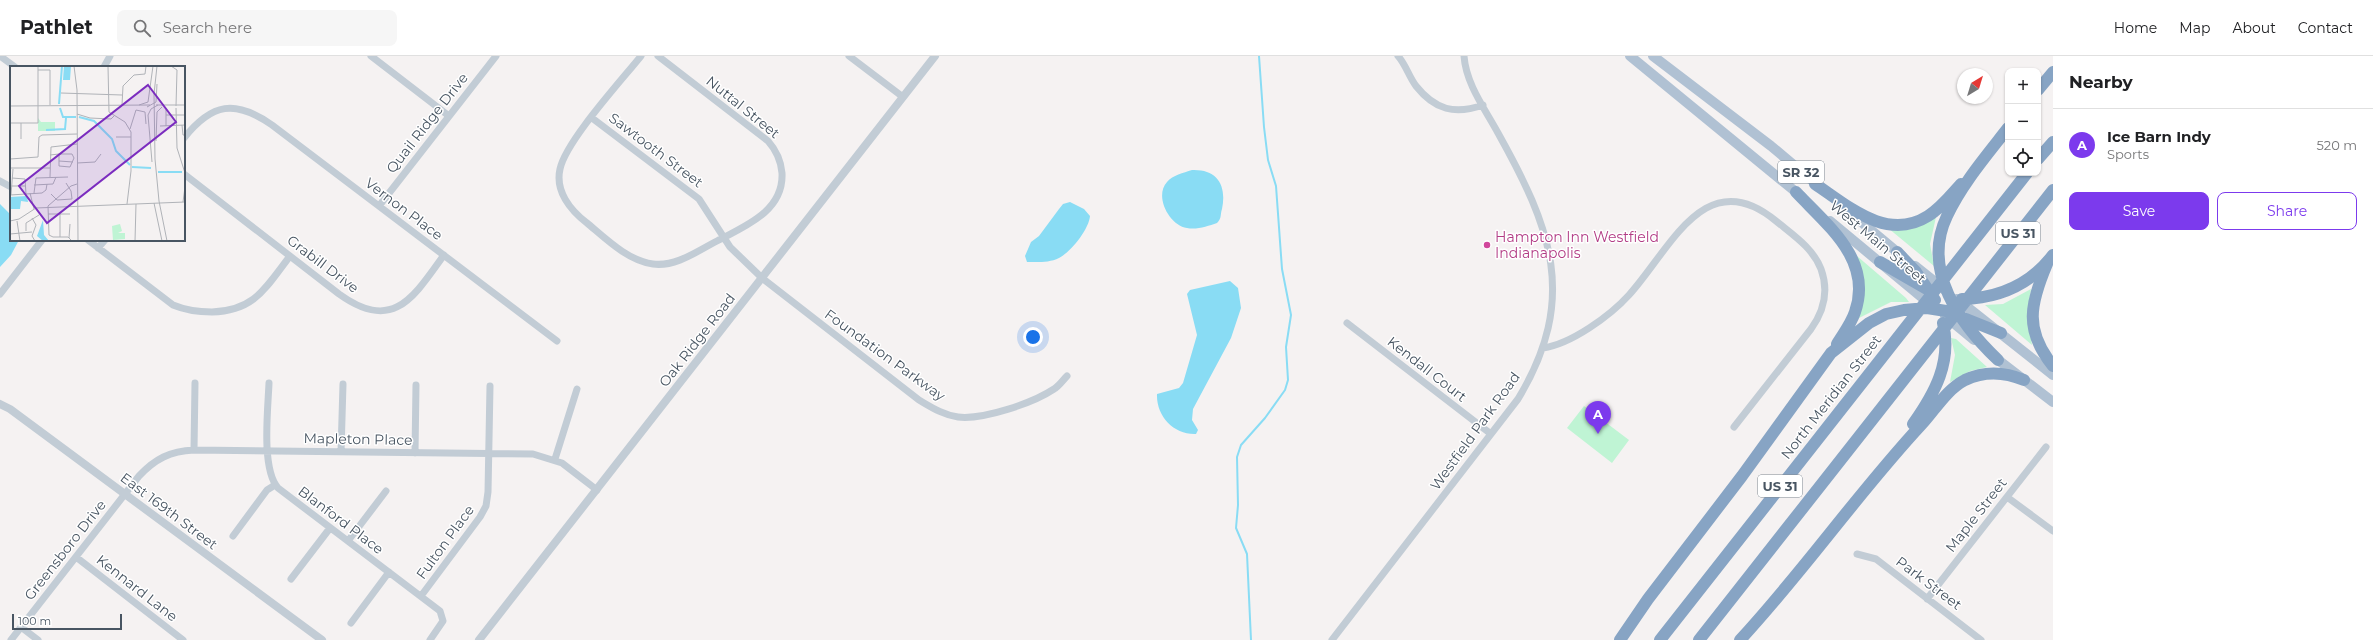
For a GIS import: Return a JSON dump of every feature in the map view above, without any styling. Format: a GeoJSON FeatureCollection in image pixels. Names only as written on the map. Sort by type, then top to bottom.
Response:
{"type":"FeatureCollection","features":[{"type":"Feature","properties":{"kind":"highway"},"geometry":{"type":"LineString","coordinates":[[2041,86],[2053,72]]}},
{"type":"Feature","properties":{"kind":"highway"},"geometry":{"type":"LineString","coordinates":[[1998,360],[1979,342],[1958,315],[1940,264],[1940,247],[1944,223],[1953,205],[1982,161],[2005,132]]}},
{"type":"Feature","properties":{"kind":"highway"},"geometry":{"type":"LineString","coordinates":[[2041,156],[2053,142]]}},
{"type":"Feature","properties":{"kind":"highway"},"geometry":{"type":"LineString","coordinates":[[1815,184],[1866,218],[1885,224],[1903,225],[1922,219],[1935,211],[1982,161]]}},
{"type":"Feature","properties":{"kind":"highway","name":"North Meridian Street"},"geometry":{"type":"LineString","coordinates":[[1660,640],[2025,176]]}},
{"type":"Feature","properties":{"kind":"highway","name":"US 31"},"geometry":{"type":"LineString","coordinates":[[1699,640],[2053,190]]}},
{"type":"Feature","properties":{"kind":"highway"},"geometry":{"type":"LineString","coordinates":[[1620,640],[1648,599],[1742,476],[1831,353],[1855,313],[1859,287],[1856,264],[1841,239],[1796,192]]}},
{"type":"Feature","properties":{"kind":"highway"},"geometry":{"type":"LineString","coordinates":[[1895,452],[1930,399],[1942,374],[1946,336],[1932,292],[1897,252]]}},
{"type":"Feature","properties":{"kind":"highway"},"geometry":{"type":"LineString","coordinates":[[1880,262],[1932,292],[1951,296],[1981,299],[2011,289],[2050,259]]}},
{"type":"Feature","properties":{"kind":"highway"},"geometry":{"type":"LineString","coordinates":[[2050,259],[2033,299],[2032,319],[2040,349],[2053,366]]}},
{"type":"Feature","properties":{"kind":"highway"},"geometry":{"type":"LineString","coordinates":[[1831,353],[1869,323],[1886,314],[1904,310],[1938,310],[1958,315],[2001,333]]}},
{"type":"Feature","properties":{"kind":"highway"},"geometry":{"type":"LineString","coordinates":[[1740,640],[1780,596],[1895,452],[1949,392],[1965,380],[1992,373],[2012,375],[2024,380]]}},
{"type":"Feature","properties":{"kind":"main road","name":"West Main Street"},"geometry":{"type":"LineString","coordinates":[[1630,56],[1998,360],[2053,402]]}},
{"type":"Feature","properties":{"kind":"main road","name":"West Main Street"},"geometry":{"type":"LineString","coordinates":[[1653,56],[1771,146],[1951,296],[2001,333],[2053,375]]}},
{"type":"Feature","properties":{"kind":"street"},"geometry":{"type":"LineString","coordinates":[[0,56],[14,66]]}},
{"type":"Feature","properties":{"kind":"street"},"geometry":{"type":"LineString","coordinates":[[105,66],[110,56]]}},
{"type":"Feature","properties":{"kind":"street"},"geometry":{"type":"LineString","coordinates":[[371,56],[449,116]]}},
{"type":"Feature","properties":{"kind":"street","name":"Quail Ridge Drive"},"geometry":{"type":"LineString","coordinates":[[380,206],[496,56]]}},
{"type":"Feature","properties":{"kind":"street","name":"Nuttal Street"},"geometry":{"type":"LineString","coordinates":[[641,56],[570,146],[560,169],[563,196],[577,214],[630,255],[640,261],[653,264],[678,261],[760,217],[777,199],[782,176],[779,158],[772,146],[758,133],[658,56]]}},
{"type":"Feature","properties":{"kind":"street"},"geometry":{"type":"LineString","coordinates":[[849,56],[903,97]]}},
{"type":"Feature","properties":{"kind":"street","name":"Oak Ridge Road"},"geometry":{"type":"LineString","coordinates":[[479,640],[935,56]]}},
{"type":"Feature","properties":{"kind":"street"},"geometry":{"type":"LineString","coordinates":[[1398,56],[1415,85],[1441,107],[1462,111],[1483,105]]}},
{"type":"Feature","properties":{"kind":"street","name":"Westfield Park Road"},"geometry":{"type":"LineString","coordinates":[[1332,640],[1526,387],[1543,348],[1552,292],[1549,246],[1538,212],[1472,84],[1464,56]]}},
{"type":"Feature","properties":{"kind":"street","name":"Vernon Place"},"geometry":{"type":"LineString","coordinates":[[185,137],[207,114],[224,108],[243,109],[261,117],[557,341]]}},
{"type":"Feature","properties":{"kind":"street","name":"Sawtooth Street"},"geometry":{"type":"LineString","coordinates":[[592,118],[694,194],[706,207],[736,254],[762,278]]}},
{"type":"Feature","properties":{"kind":"street","name":"Grabill Drive"},"geometry":{"type":"LineString","coordinates":[[185,175],[353,304],[377,312],[388,310],[408,300],[423,284],[444,255]]}},
{"type":"Feature","properties":{"kind":"street"},"geometry":{"type":"LineString","coordinates":[[0,181],[10,186]]}},
{"type":"Feature","properties":{"kind":"street"},"geometry":{"type":"LineString","coordinates":[[1543,348],[1561,343],[1612,311],[1630,294],[1692,217],[1720,202],[1748,204],[1771,216],[1806,246],[1815,257],[1824,282],[1824,304],[1820,316],[1811,329],[1734,427]]}},
{"type":"Feature","properties":{"kind":"street"},"geometry":{"type":"LineString","coordinates":[[0,294],[41,241]]}},
{"type":"Feature","properties":{"kind":"street"},"geometry":{"type":"LineString","coordinates":[[89,241],[173,305],[187,310],[209,312],[232,310],[250,303],[264,289],[290,256]]}},
{"type":"Feature","properties":{"kind":"street"},"geometry":{"type":"LineString","coordinates":[[98,248],[103,241]]}},
{"type":"Feature","properties":{"kind":"street","name":"Foundation Parkway"},"geometry":{"type":"LineString","coordinates":[[762,278],[919,400],[939,412],[966,418],[989,414],[1036,400],[1056,388],[1067,376]]}},
{"type":"Feature","properties":{"kind":"street","name":"Kendall Court"},"geometry":{"type":"LineString","coordinates":[[1347,323],[1491,434]]}},
{"type":"Feature","properties":{"kind":"street"},"geometry":{"type":"LineString","coordinates":[[194,450],[195,383]]}},
{"type":"Feature","properties":{"kind":"street"},"geometry":{"type":"LineString","coordinates":[[232,536],[267,490],[274,484],[272,479],[269,451],[269,383]]}},
{"type":"Feature","properties":{"kind":"street"},"geometry":{"type":"LineString","coordinates":[[341,452],[343,384]]}},
{"type":"Feature","properties":{"kind":"street"},"geometry":{"type":"LineString","coordinates":[[415,453],[416,385]]}},
{"type":"Feature","properties":{"kind":"street","name":"Fulton Place"},"geometry":{"type":"LineString","coordinates":[[421,596],[483,513],[488,492],[490,386]]}},
{"type":"Feature","properties":{"kind":"street"},"geometry":{"type":"LineString","coordinates":[[555,459],[577,388]]}},
{"type":"Feature","properties":{"kind":"street","name":"East 169th Street"},"geometry":{"type":"LineString","coordinates":[[0,404],[10,409],[322,640]]}},
{"type":"Feature","properties":{"kind":"street","name":"Maple Street"},"geometry":{"type":"LineString","coordinates":[[1927,599],[2046,447]]}},
{"type":"Feature","properties":{"kind":"street","name":"Mapleton Place"},"geometry":{"type":"LineString","coordinates":[[125,494],[153,462],[174,452],[194,450],[533,454],[555,459],[597,490]]}},
{"type":"Feature","properties":{"kind":"street","name":"Blanford Place"},"geometry":{"type":"LineString","coordinates":[[274,484],[440,611],[443,617],[442,624],[430,640]]}},
{"type":"Feature","properties":{"kind":"street"},"geometry":{"type":"LineString","coordinates":[[348,541],[386,491]]}},
{"type":"Feature","properties":{"kind":"street","name":"Greensboro Drive"},"geometry":{"type":"LineString","coordinates":[[11,640],[125,494]]}},
{"type":"Feature","properties":{"kind":"street"},"geometry":{"type":"LineString","coordinates":[[2007,497],[2053,531]]}},
{"type":"Feature","properties":{"kind":"street"},"geometry":{"type":"LineString","coordinates":[[291,579],[330,528]]}},
{"type":"Feature","properties":{"kind":"street","name":"Park Street"},"geometry":{"type":"LineString","coordinates":[[1857,554],[1876,559],[1982,640]]}},
{"type":"Feature","properties":{"kind":"street","name":"Kennard Lane"},"geometry":{"type":"LineString","coordinates":[[76,557],[182,640]]}},
{"type":"Feature","properties":{"kind":"street"},"geometry":{"type":"LineString","coordinates":[[351,623],[389,572]]}},
{"type":"Feature","properties":{"kind":"street"},"geometry":{"type":"LineString","coordinates":[[21,627],[38,640]]}},
{"type":"Feature","properties":{"kind":"green space"},"geometry":{"type":"Polygon","coordinates":[[[1936,217],[1930,244],[1934,266],[1888,228],[1936,217]]]}},
{"type":"Feature","properties":{"kind":"green space"},"geometry":{"type":"Polygon","coordinates":[[[1857,256],[1909,302],[1891,302],[1859,318],[1857,256]]]}},
{"type":"Feature","properties":{"kind":"green space"},"geometry":{"type":"Polygon","coordinates":[[[2031,289],[2027,314],[2032,345],[1985,305],[2003,304],[2031,289]]]}},
{"type":"Feature","properties":{"kind":"green space"},"geometry":{"type":"Polygon","coordinates":[[[1951,338],[1956,339],[1987,367],[1970,371],[1950,382],[1955,355],[1951,338]]]}},
{"type":"Feature","properties":{"kind":"green space"},"geometry":{"type":"Polygon","coordinates":[[[1584,406],[1629,440],[1612,463],[1567,428],[1584,406]]]}},
{"type":"Feature","properties":{"kind":"water"},"geometry":{"type":"Polygon","coordinates":[[[1192,170],[1208,172],[1218,180],[1221,186],[1223,200],[1220,218],[1217,223],[1199,228],[1187,228],[1174,222],[1165,209],[1162,195],[1163,188],[1167,182],[1175,176],[1192,170]]]}},
{"type":"Feature","properties":{"kind":"water"},"geometry":{"type":"Polygon","coordinates":[[[1070,202],[1084,209],[1090,216],[1079,240],[1069,251],[1055,260],[1027,262],[1025,256],[1031,242],[1039,236],[1063,204],[1070,202]]]}},
{"type":"Feature","properties":{"kind":"water"},"geometry":{"type":"Polygon","coordinates":[[[0,204],[10,214],[10,241],[18,241],[11,255],[0,267],[0,204]]]}},
{"type":"Feature","properties":{"kind":"water"},"geometry":{"type":"Polygon","coordinates":[[[1230,281],[1238,288],[1241,308],[1231,338],[1193,409],[1192,420],[1198,430],[1196,434],[1180,431],[1174,428],[1163,417],[1157,402],[1157,394],[1179,388],[1183,383],[1197,335],[1187,294],[1190,290],[1230,281]]]}},
{"type":"Feature","properties":{"kind":"waterway"},"geometry":{"type":"LineString","coordinates":[[1251,640],[1247,554],[1236,528],[1238,505],[1237,457],[1241,445],[1265,418],[1285,390],[1288,380],[1286,347],[1291,315],[1282,269],[1276,186],[1268,160],[1259,56]]}},
{"type":"Feature","properties":{"kind":"place","name":"Hampton Inn Westfield Indianapolis"},"geometry":{"type":"Point","coordinates":[1487,245]}},
{"type":"Feature","properties":{"kind":"place","name":"Ice Barn Indy"},"geometry":{"type":"Point","coordinates":[1598,434]}}]}
